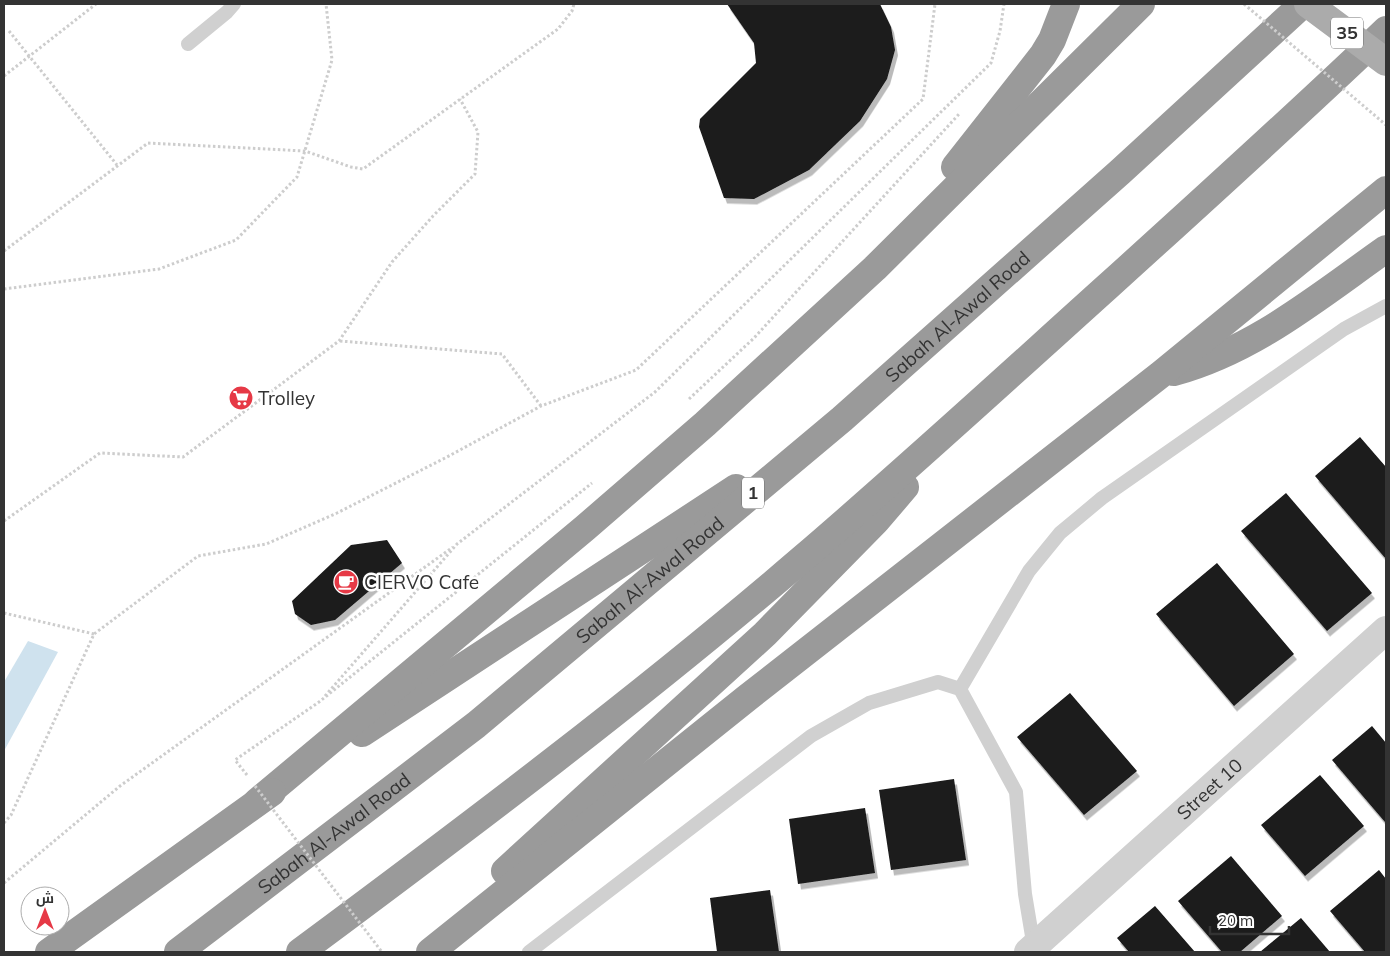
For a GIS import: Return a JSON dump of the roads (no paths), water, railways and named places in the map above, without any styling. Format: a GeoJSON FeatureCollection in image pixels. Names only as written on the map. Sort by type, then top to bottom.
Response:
{"type":"FeatureCollection","features":[{"type":"Feature","properties":{"kind":"highway"},"geometry":{"type":"LineString","coordinates":[[875,268],[1038,62],[1052,40],[1066,4]]}},
{"type":"Feature","properties":{"kind":"highway"},"geometry":{"type":"LineString","coordinates":[[49,952],[256,794],[585,528],[705,424],[875,268],[1141,4]]}},
{"type":"Feature","properties":{"kind":"highway","name":"Sabah Al-Awal Road"},"geometry":{"type":"LineString","coordinates":[[178,952],[476,726],[842,418],[1120,172],[1302,4]]}},
{"type":"Feature","properties":{"kind":"highway"},"geometry":{"type":"LineString","coordinates":[[300,952],[457,835],[659,676],[802,559],[972,409],[1305,107],[1386,30]]}},
{"type":"Feature","properties":{"kind":"highway"},"geometry":{"type":"LineString","coordinates":[[430,952],[747,698],[1160,375],[1386,190]]}},
{"type":"Feature","properties":{"kind":"highway"},"geometry":{"type":"LineString","coordinates":[[1160,375],[1215,358],[1266,333],[1386,249]]}},
{"type":"Feature","properties":{"kind":"highway"},"geometry":{"type":"LineString","coordinates":[[415,952],[765,634],[876,521],[972,409]]}},
{"type":"Feature","properties":{"kind":"highway"},"geometry":{"type":"LineString","coordinates":[[256,794],[842,418]]}},
{"type":"Feature","properties":{"kind":"main road","name":"35"},"geometry":{"type":"LineString","coordinates":[[1308,4],[1386,62]]}},
{"type":"Feature","properties":{"kind":"street","name":"Street 10"},"geometry":{"type":"LineString","coordinates":[[1033,951],[1386,630]]}},
{"type":"Feature","properties":{"kind":"lane"},"geometry":{"type":"LineString","coordinates":[[188,44],[234,4]]}},
{"type":"Feature","properties":{"kind":"lane"},"geometry":{"type":"LineString","coordinates":[[960,689],[1029,571],[1060,533],[1102,498],[1344,329],[1386,306]]}},
{"type":"Feature","properties":{"kind":"lane"},"geometry":{"type":"LineString","coordinates":[[529,952],[811,736],[869,703],[938,682],[960,689],[1016,792],[1025,894],[1033,951]]}},
{"type":"Feature","properties":{"kind":"water"},"geometry":{"type":"Polygon","coordinates":[[[28,641],[58,652],[4,751],[4,682],[28,641]]]}},
{"type":"Feature","properties":{"kind":"place","name":"Trolley"},"geometry":{"type":"Point","coordinates":[241,398]}},
{"type":"Feature","properties":{"kind":"place","name":"CIERVO Cafe"},"geometry":{"type":"Point","coordinates":[346,582]}}]}
